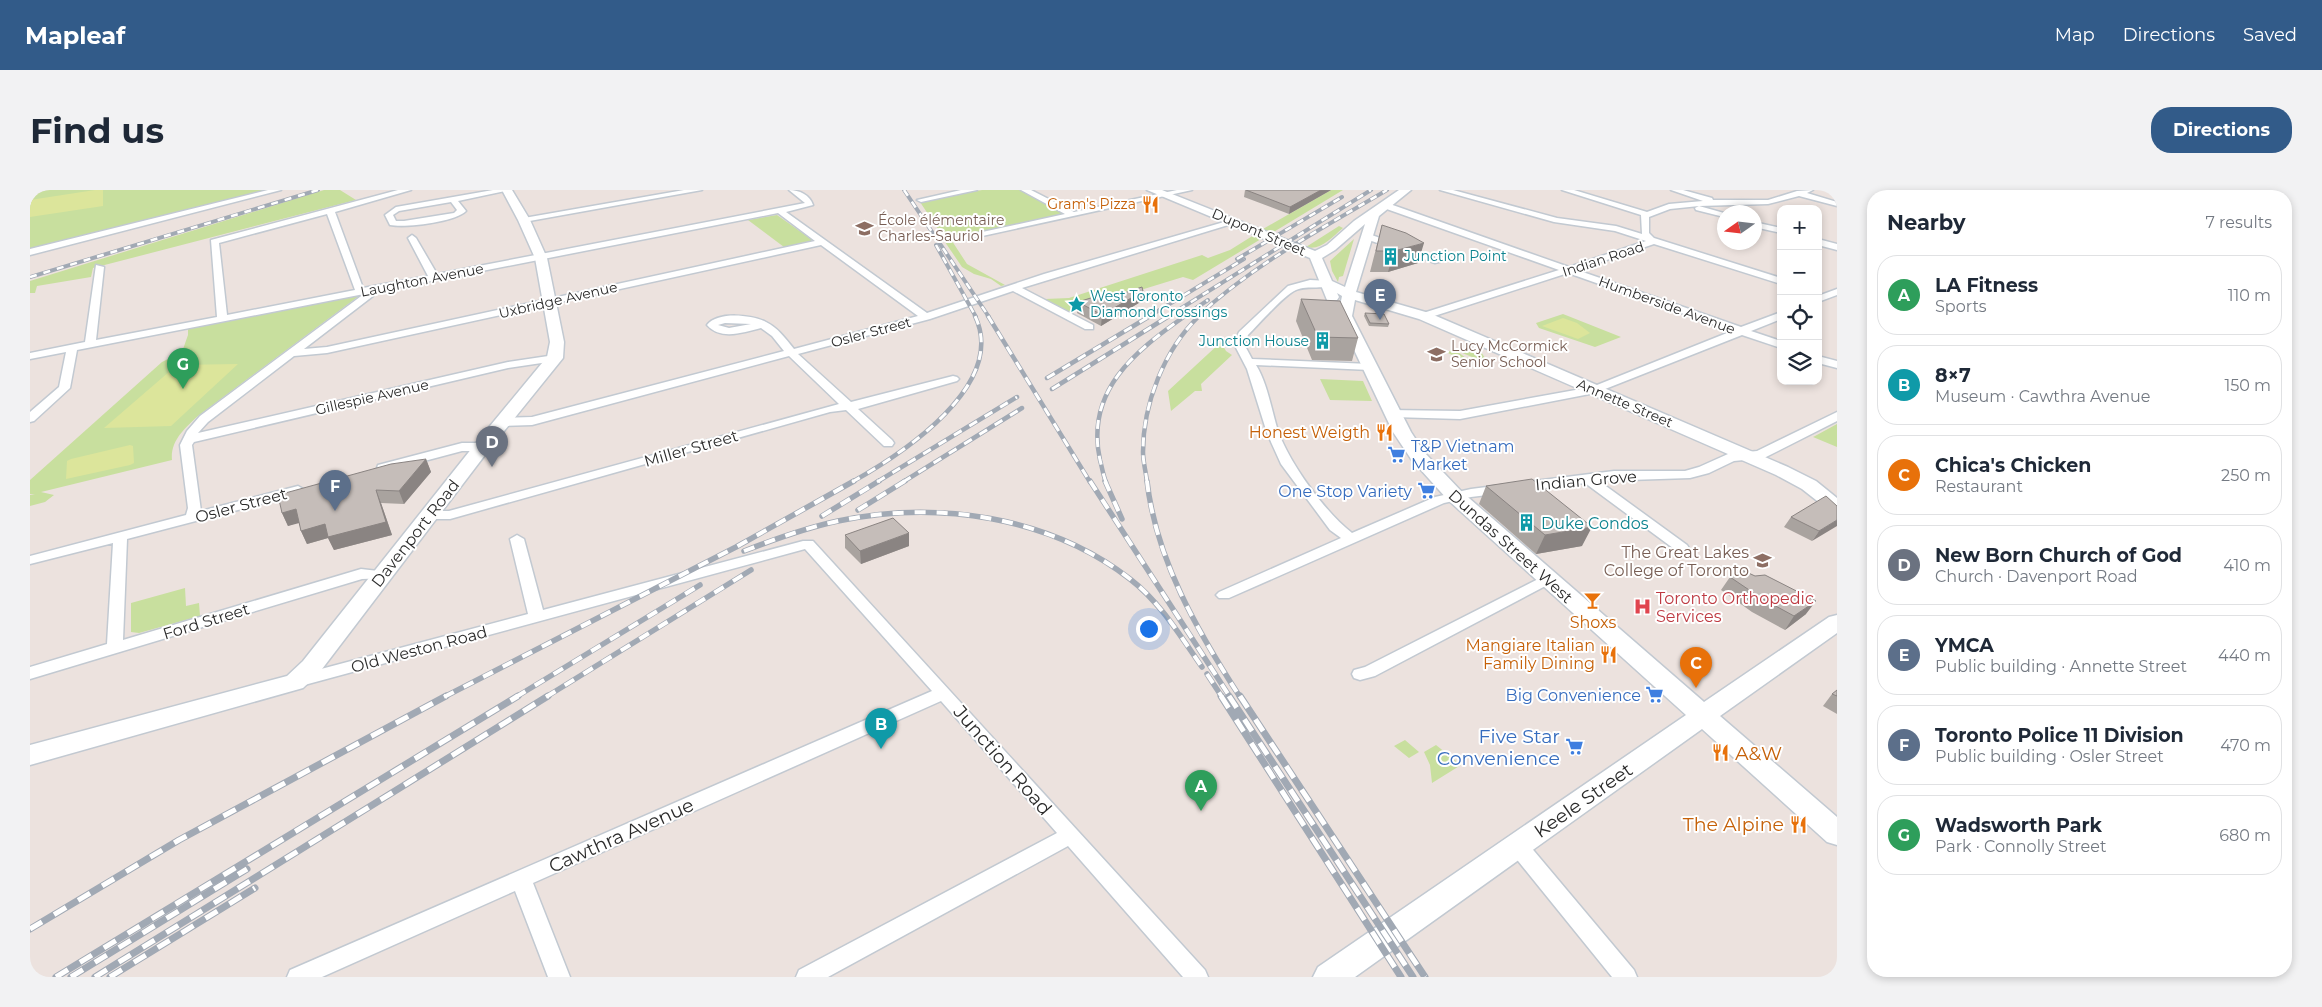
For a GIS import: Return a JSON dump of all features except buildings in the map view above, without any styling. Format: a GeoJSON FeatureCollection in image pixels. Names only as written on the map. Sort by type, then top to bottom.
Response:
{"type":"FeatureCollection","features":[{"type":"Feature","properties":{"kind":"main road"},"geometry":{"type":"LineString","coordinates":[[506,190],[524,220],[541,258],[557,342],[555,358]]}},
{"type":"Feature","properties":{"kind":"main road","name":"Dupont Street"},"geometry":{"type":"LineString","coordinates":[[1152,190],[1315,256],[1328,284],[1330,294],[1345,316]]}},
{"type":"Feature","properties":{"kind":"main road"},"geometry":{"type":"LineString","coordinates":[[1315,256],[1324,252],[1344,236],[1362,218],[1374,214],[1406,190]]}},
{"type":"Feature","properties":{"kind":"main road"},"geometry":{"type":"LineString","coordinates":[[1345,316],[1349,294],[1374,214]]}},
{"type":"Feature","properties":{"kind":"main road"},"geometry":{"type":"LineString","coordinates":[[1344,236],[1366,236]]}},
{"type":"Feature","properties":{"kind":"main road"},"geometry":{"type":"LineString","coordinates":[[1328,284],[1349,294]]}},
{"type":"Feature","properties":{"kind":"main road","name":"Annette Street"},"geometry":{"type":"LineString","coordinates":[[1349,294],[1424,316],[1595,390],[1801,480],[1837,507]]}},
{"type":"Feature","properties":{"kind":"main road","name":"Dundas Street West"},"geometry":{"type":"LineString","coordinates":[[1345,316],[1393,413],[1417,455],[1455,496],[1837,834]]}},
{"type":"Feature","properties":{"kind":"main road","name":"Davenport Road"},"geometry":{"type":"LineString","coordinates":[[295,682],[311,666],[482,447],[555,358]]}},
{"type":"Feature","properties":{"kind":"main road","name":"Keele Street"},"geometry":{"type":"LineString","coordinates":[[1329,977],[1837,622]]}},
{"type":"Feature","properties":{"kind":"main road","name":"Old Weston Road"},"geometry":{"type":"LineString","coordinates":[[30,755],[295,682]]}},
{"type":"Feature","properties":{"kind":"street"},"geometry":{"type":"LineString","coordinates":[[30,252],[276,190]]}},
{"type":"Feature","properties":{"kind":"street"},"geometry":{"type":"LineString","coordinates":[[222,319],[214,242],[407,190]]}},
{"type":"Feature","properties":{"kind":"street"},"geometry":{"type":"LineString","coordinates":[[454,200],[462,211],[456,215],[404,224],[392,223],[389,215],[396,209],[506,190]]}},
{"type":"Feature","properties":{"kind":"street"},"geometry":{"type":"LineString","coordinates":[[524,220],[698,190]]}},
{"type":"Feature","properties":{"kind":"street","name":"Laughton Avenue"},"geometry":{"type":"LineString","coordinates":[[30,356],[593,248],[810,204],[793,190]]}},
{"type":"Feature","properties":{"kind":"street"},"geometry":{"type":"LineString","coordinates":[[921,200],[973,190]]}},
{"type":"Feature","properties":{"kind":"street"},"geometry":{"type":"LineString","coordinates":[[1024,190],[1073,215]]}},
{"type":"Feature","properties":{"kind":"street"},"geometry":{"type":"LineString","coordinates":[[967,238],[1188,190]]}},
{"type":"Feature","properties":{"kind":"street"},"geometry":{"type":"LineString","coordinates":[[1444,190],[1557,220],[1612,228],[1777,280]]}},
{"type":"Feature","properties":{"kind":"street"},"geometry":{"type":"LineString","coordinates":[[1566,190],[1646,214],[1663,208],[1690,205],[1770,202],[1809,190]]}},
{"type":"Feature","properties":{"kind":"street"},"geometry":{"type":"LineString","coordinates":[[1675,190],[1716,203]]}},
{"type":"Feature","properties":{"kind":"street"},"geometry":{"type":"LineString","coordinates":[[1785,190],[1837,204]]}},
{"type":"Feature","properties":{"kind":"street","name":"Humberside Avenue"},"geometry":{"type":"LineString","coordinates":[[1384,205],[1777,345]]}},
{"type":"Feature","properties":{"kind":"street"},"geometry":{"type":"LineString","coordinates":[[1690,205],[1717,213]]}},
{"type":"Feature","properties":{"kind":"street"},"geometry":{"type":"LineString","coordinates":[[192,517],[194,508],[186,446],[204,419],[370,294],[365,291],[330,210]]}},
{"type":"Feature","properties":{"kind":"street"},"geometry":{"type":"LineString","coordinates":[[780,211],[926,317]]}},
{"type":"Feature","properties":{"kind":"street","name":"Indian Road"},"geometry":{"type":"LineString","coordinates":[[1424,316],[1650,244],[1651,240],[1645,233],[1646,214]]}},
{"type":"Feature","properties":{"kind":"street","name":"Osler Street"},"geometry":{"type":"LineString","coordinates":[[503,422],[532,421],[796,353],[926,317],[1012,287],[1234,222]]}},
{"type":"Feature","properties":{"kind":"street"},"geometry":{"type":"LineString","coordinates":[[1762,226],[1777,230]]}},
{"type":"Feature","properties":{"kind":"street"},"geometry":{"type":"LineString","coordinates":[[1366,236],[1438,261]]}},
{"type":"Feature","properties":{"kind":"street"},"geometry":{"type":"LineString","coordinates":[[412,238],[434,278]]}},
{"type":"Feature","properties":{"kind":"street","name":"Uxbridge Avenue"},"geometry":{"type":"LineString","coordinates":[[293,353],[327,350],[549,302],[562,297],[822,242]]}},
{"type":"Feature","properties":{"kind":"street"},"geometry":{"type":"LineString","coordinates":[[1822,243],[1837,247]]}},
{"type":"Feature","properties":{"kind":"street"},"geometry":{"type":"LineString","coordinates":[[90,344],[99,268]]}},
{"type":"Feature","properties":{"kind":"street"},"geometry":{"type":"LineString","coordinates":[[1328,284],[1310,283],[1291,288],[1243,334],[1239,344],[1242,352],[1251,362],[1273,433],[1287,464],[1335,527],[1350,539]]}},
{"type":"Feature","properties":{"kind":"street"},"geometry":{"type":"LineString","coordinates":[[1012,287],[1089,327]]}},
{"type":"Feature","properties":{"kind":"street"},"geometry":{"type":"LineString","coordinates":[[1822,296],[1837,292]]}},
{"type":"Feature","properties":{"kind":"street"},"geometry":{"type":"LineString","coordinates":[[1393,413],[1460,415],[1595,390],[1777,317]]}},
{"type":"Feature","properties":{"kind":"street"},"geometry":{"type":"LineString","coordinates":[[763,324],[783,341],[784,345],[796,353],[848,406],[888,443]]}},
{"type":"Feature","properties":{"kind":"street"},"geometry":{"type":"LineString","coordinates":[[30,418],[64,388],[72,347]]}},
{"type":"Feature","properties":{"kind":"street","name":"Gillespie Avenue"},"geometry":{"type":"LineString","coordinates":[[189,439],[508,365],[555,358]]}},
{"type":"Feature","properties":{"kind":"street"},"geometry":{"type":"LineString","coordinates":[[1822,360],[1837,365]]}},
{"type":"Feature","properties":{"kind":"street"},"geometry":{"type":"LineString","coordinates":[[1251,362],[1370,367]]}},
{"type":"Feature","properties":{"kind":"street","name":"Miller Street"},"geometry":{"type":"LineString","coordinates":[[429,515],[450,515],[830,409],[858,405],[953,379]]}},
{"type":"Feature","properties":{"kind":"street","name":"Indian Grove"},"geometry":{"type":"LineString","coordinates":[[1224,595],[1440,500],[1455,496],[1614,475],[1685,475],[1704,470],[1732,457],[1764,453],[1837,416]]}},
{"type":"Feature","properties":{"kind":"street"},"geometry":{"type":"LineString","coordinates":[[372,470],[462,447],[482,447]]}},
{"type":"Feature","properties":{"kind":"street"},"geometry":{"type":"LineString","coordinates":[[1588,479],[1682,548]]}},
{"type":"Feature","properties":{"kind":"street","name":"Osler Street"},"geometry":{"type":"LineString","coordinates":[[30,560],[307,487]]}},
{"type":"Feature","properties":{"kind":"street"},"geometry":{"type":"LineString","coordinates":[[115,648],[120,536]]}},
{"type":"Feature","properties":{"kind":"street"},"geometry":{"type":"LineString","coordinates":[[516,539],[537,617]]}},
{"type":"Feature","properties":{"kind":"street","name":"Old Weston Road"},"geometry":{"type":"LineString","coordinates":[[295,682],[808,544]]}},
{"type":"Feature","properties":{"kind":"street","name":"Junction Road"},"geometry":{"type":"LineString","coordinates":[[808,544],[944,693],[1197,977]]}},
{"type":"Feature","properties":{"kind":"street","name":"Ford Street"},"geometry":{"type":"LineString","coordinates":[[30,673],[361,574],[382,575]]}},
{"type":"Feature","properties":{"kind":"street"},"geometry":{"type":"LineString","coordinates":[[1360,674],[1378,668],[1548,579]]}},
{"type":"Feature","properties":{"kind":"street","name":"Cawthra Avenue"},"geometry":{"type":"LineString","coordinates":[[298,977],[944,693]]}},
{"type":"Feature","properties":{"kind":"street"},"geometry":{"type":"LineString","coordinates":[[807,977],[1070,836]]}},
{"type":"Feature","properties":{"kind":"street"},"geometry":{"type":"LineString","coordinates":[[1517,845],[1626,977]]}},
{"type":"Feature","properties":{"kind":"street"},"geometry":{"type":"LineString","coordinates":[[521,879],[559,977]]}},
{"type":"Feature","properties":{"kind":"green space"},"geometry":{"type":"Polygon","coordinates":[[[30,190],[267,190],[30,249],[30,190]]]}},
{"type":"Feature","properties":{"kind":"green space"},"geometry":{"type":"Polygon","coordinates":[[[103,190],[103,206],[30,217],[30,200],[103,190]]]}},
{"type":"Feature","properties":{"kind":"green space"},"geometry":{"type":"Polygon","coordinates":[[[324,190],[340,190],[356,200],[93,268],[91,277],[37,286],[35,293],[30,293],[30,281],[324,190]]]}},
{"type":"Feature","properties":{"kind":"green space"},"geometry":{"type":"Polygon","coordinates":[[[982,190],[1020,190],[1065,214],[965,237],[960,234],[944,238],[920,202],[982,190]]]}},
{"type":"Feature","properties":{"kind":"green space"},"geometry":{"type":"Polygon","coordinates":[[[1331,190],[1343,190],[1272,233],[1263,229],[1331,190]]]}},
{"type":"Feature","properties":{"kind":"green space"},"geometry":{"type":"Polygon","coordinates":[[[777,215],[811,239],[811,241],[784,247],[748,220],[777,215]]]}},
{"type":"Feature","properties":{"kind":"green space"},"geometry":{"type":"Polygon","coordinates":[[[1339,226],[1343,228],[1326,242],[1317,247],[1306,247],[1339,226]]]}},
{"type":"Feature","properties":{"kind":"green space"},"geometry":{"type":"Polygon","coordinates":[[[1254,235],[1261,239],[1193,280],[1183,277],[1069,312],[1045,299],[1069,298],[1202,255],[1208,258],[1230,250],[1254,235]]]}},
{"type":"Feature","properties":{"kind":"green space"},"geometry":{"type":"Polygon","coordinates":[[[1354,239],[1343,276],[1339,277],[1338,282],[1332,271],[1330,261],[1354,239]]]}},
{"type":"Feature","properties":{"kind":"green space"},"geometry":{"type":"Polygon","coordinates":[[[952,241],[967,264],[1005,285],[1001,286],[991,279],[974,274],[962,267],[945,242],[952,241]]]}},
{"type":"Feature","properties":{"kind":"green space"},"geometry":{"type":"Polygon","coordinates":[[[359,296],[198,416],[179,435],[173,447],[172,460],[41,492],[54,495],[45,502],[30,506],[30,495],[35,494],[30,494],[30,480],[162,362],[182,352],[188,335],[188,328],[359,296]]]}},
{"type":"Feature","properties":{"kind":"green space"},"geometry":{"type":"Polygon","coordinates":[[[1563,314],[1621,337],[1595,347],[1539,328],[1536,323],[1563,314]]]}},
{"type":"Feature","properties":{"kind":"green space"},"geometry":{"type":"Polygon","coordinates":[[[1563,318],[1577,323],[1590,333],[1578,339],[1542,326],[1563,318]]]}},
{"type":"Feature","properties":{"kind":"green space"},"geometry":{"type":"Polygon","coordinates":[[[1221,342],[1226,351],[1232,355],[1201,384],[1202,391],[1195,391],[1171,411],[1168,391],[1221,342]]]}},
{"type":"Feature","properties":{"kind":"green space"},"geometry":{"type":"Polygon","coordinates":[[[1464,345],[1481,352],[1485,358],[1470,361],[1444,351],[1458,352],[1466,358],[1472,357],[1460,352],[1466,349],[1464,345]]]}},
{"type":"Feature","properties":{"kind":"green space"},"geometry":{"type":"Polygon","coordinates":[[[238,364],[171,426],[104,428],[177,365],[238,364]]]}},
{"type":"Feature","properties":{"kind":"green space"},"geometry":{"type":"Polygon","coordinates":[[[1320,379],[1363,381],[1372,401],[1330,400],[1320,379]]]}},
{"type":"Feature","properties":{"kind":"green space"},"geometry":{"type":"Polygon","coordinates":[[[1837,424],[1837,447],[1813,437],[1815,436],[1837,424]]]}},
{"type":"Feature","properties":{"kind":"green space"},"geometry":{"type":"Polygon","coordinates":[[[130,445],[133,446],[134,463],[66,479],[67,461],[130,445]]]}},
{"type":"Feature","properties":{"kind":"green space"},"geometry":{"type":"Polygon","coordinates":[[[185,588],[186,606],[199,603],[200,616],[139,633],[131,632],[131,603],[185,588]]]}},
{"type":"Feature","properties":{"kind":"green space"},"geometry":{"type":"Polygon","coordinates":[[[1405,740],[1419,752],[1409,758],[1394,746],[1405,740]]]}},
{"type":"Feature","properties":{"kind":"green space"},"geometry":{"type":"Polygon","coordinates":[[[1436,745],[1461,765],[1432,783],[1430,765],[1424,752],[1436,745]]]}},
{"type":"Feature","properties":{"kind":"railway"},"geometry":{"type":"LineString","coordinates":[[30,277],[318,190]]}},
{"type":"Feature","properties":{"kind":"railway"},"geometry":{"type":"LineString","coordinates":[[904,190],[989,317]]}},
{"type":"Feature","properties":{"kind":"railway"},"geometry":{"type":"LineString","coordinates":[[1167,317],[1371,190]]}},
{"type":"Feature","properties":{"kind":"railway"},"geometry":{"type":"LineString","coordinates":[[1197,317],[1241,280],[1313,233],[1387,190]]}},
{"type":"Feature","properties":{"kind":"railway"},"geometry":{"type":"LineString","coordinates":[[1237,259],[1342,197]]}},
{"type":"Feature","properties":{"kind":"railway"},"geometry":{"type":"LineString","coordinates":[[936,245],[976,317]]}},
{"type":"Feature","properties":{"kind":"railway"},"geometry":{"type":"LineString","coordinates":[[1148,317],[1244,259]]}},
{"type":"Feature","properties":{"kind":"railway"},"geometry":{"type":"LineString","coordinates":[[1183,317],[1208,300]]}},
{"type":"Feature","properties":{"kind":"railway"},"geometry":{"type":"LineString","coordinates":[[852,482],[897,454],[922,435],[945,414],[964,391],[977,367],[981,342],[975,316]]}},
{"type":"Feature","properties":{"kind":"railway"},"geometry":{"type":"LineString","coordinates":[[988,316],[1090,482]]}},
{"type":"Feature","properties":{"kind":"railway"},"geometry":{"type":"LineString","coordinates":[[1047,378],[1150,316]]}},
{"type":"Feature","properties":{"kind":"railway"},"geometry":{"type":"LineString","coordinates":[[1052,389],[1169,316]]}},
{"type":"Feature","properties":{"kind":"railway"},"geometry":{"type":"LineString","coordinates":[[1106,482],[1100,460],[1097,435],[1100,413],[1107,394],[1118,376],[1132,359],[1148,344],[1185,316]]}},
{"type":"Feature","properties":{"kind":"railway"},"geometry":{"type":"LineString","coordinates":[[1147,482],[1143,452],[1144,434],[1151,397],[1175,345],[1199,316]]}},
{"type":"Feature","properties":{"kind":"railway"},"geometry":{"type":"LineString","coordinates":[[877,482],[1017,397]]}},
{"type":"Feature","properties":{"kind":"railway"},"geometry":{"type":"LineString","coordinates":[[903,482],[1022,408]]}},
{"type":"Feature","properties":{"kind":"railway"},"geometry":{"type":"LineString","coordinates":[[444,697],[736,547],[854,481]]}},
{"type":"Feature","properties":{"kind":"railway"},"geometry":{"type":"LineString","coordinates":[[822,516],[879,481]]}},
{"type":"Feature","properties":{"kind":"railway"},"geometry":{"type":"LineString","coordinates":[[858,510],[905,481]]}},
{"type":"Feature","properties":{"kind":"railway"},"geometry":{"type":"LineString","coordinates":[[1090,481],[1230,697]]}},
{"type":"Feature","properties":{"kind":"railway"},"geometry":{"type":"LineString","coordinates":[[1105,481],[1122,519]]}},
{"type":"Feature","properties":{"kind":"railway"},"geometry":{"type":"LineString","coordinates":[[1147,481],[1159,539],[1169,567],[1194,621],[1240,697]]}},
{"type":"Feature","properties":{"kind":"railway"},"geometry":{"type":"LineString","coordinates":[[744,551],[814,527],[875,515],[914,512],[952,514],[990,518],[1028,527],[1064,540],[1098,558],[1130,579],[1151,598],[1178,632],[1202,667]]}},
{"type":"Feature","properties":{"kind":"railway"},"geometry":{"type":"LineString","coordinates":[[546,697],[751,570]]}},
{"type":"Feature","properties":{"kind":"railway"},"geometry":{"type":"LineString","coordinates":[[516,697],[700,585]]}},
{"type":"Feature","properties":{"kind":"railway"},"geometry":{"type":"LineString","coordinates":[[1207,674],[1222,697]]}},
{"type":"Feature","properties":{"kind":"railway"},"geometry":{"type":"LineString","coordinates":[[30,929],[179,840],[446,696]]}},
{"type":"Feature","properties":{"kind":"railway"},"geometry":{"type":"LineString","coordinates":[[56,977],[518,696]]}},
{"type":"Feature","properties":{"kind":"railway"},"geometry":{"type":"LineString","coordinates":[[95,977],[548,696]]}},
{"type":"Feature","properties":{"kind":"railway"},"geometry":{"type":"LineString","coordinates":[[1221,696],[1401,977]]}},
{"type":"Feature","properties":{"kind":"railway"},"geometry":{"type":"LineString","coordinates":[[1229,696],[1413,977]]}},
{"type":"Feature","properties":{"kind":"railway"},"geometry":{"type":"LineString","coordinates":[[1240,696],[1425,977]]}},
{"type":"Feature","properties":{"kind":"railway"},"geometry":{"type":"LineString","coordinates":[[71,977],[247,869]]}},
{"type":"Feature","properties":{"kind":"railway"},"geometry":{"type":"LineString","coordinates":[[110,977],[255,888]]}},
{"type":"Feature","properties":{"kind":"place","name":"Gram's Pizza"},"geometry":{"type":"Point","coordinates":[1150,204]}},
{"type":"Feature","properties":{"kind":"place","name":"École élémentaire Charles-Sauriol"},"geometry":{"type":"Point","coordinates":[864,228]}},
{"type":"Feature","properties":{"kind":"place","name":"Junction Point"},"geometry":{"type":"Point","coordinates":[1390,256]}},
{"type":"Feature","properties":{"kind":"place","name":"West Toronto Diamond Crossings"},"geometry":{"type":"Point","coordinates":[1076,304]}},
{"type":"Feature","properties":{"kind":"place","name":"YMCA"},"geometry":{"type":"Point","coordinates":[1380,320]}},
{"type":"Feature","properties":{"kind":"place","name":"Junction House"},"geometry":{"type":"Point","coordinates":[1323,341]}},
{"type":"Feature","properties":{"kind":"place","name":"Lucy McCormick Senior School"},"geometry":{"type":"Point","coordinates":[1437,354]}},
{"type":"Feature","properties":{"kind":"place","name":"Wadsworth Park"},"geometry":{"type":"Point","coordinates":[183,389]}},
{"type":"Feature","properties":{"kind":"place","name":"Honest Weigth"},"geometry":{"type":"Point","coordinates":[1384,432]}},
{"type":"Feature","properties":{"kind":"place","name":"T&P Vietnam Market"},"geometry":{"type":"Point","coordinates":[1397,455]}},
{"type":"Feature","properties":{"kind":"place","name":"New Born Church of God"},"geometry":{"type":"Point","coordinates":[492,467]}},
{"type":"Feature","properties":{"kind":"place","name":"One Stop Variety"},"geometry":{"type":"Point","coordinates":[1426,491]}},
{"type":"Feature","properties":{"kind":"place","name":"Toronto Police 11 Division"},"geometry":{"type":"Point","coordinates":[335,511]}},
{"type":"Feature","properties":{"kind":"place","name":"Duke Condos"},"geometry":{"type":"Point","coordinates":[1527,523]}},
{"type":"Feature","properties":{"kind":"place","name":"The Great Lakes College of Toronto"},"geometry":{"type":"Point","coordinates":[1763,561]}},
{"type":"Feature","properties":{"kind":"place","name":"Shoxs"},"geometry":{"type":"Point","coordinates":[1593,601]}},
{"type":"Feature","properties":{"kind":"place","name":"Toronto Orthopedic Services"},"geometry":{"type":"Point","coordinates":[1642,607]}},
{"type":"Feature","properties":{"kind":"place","name":"Mangiare Italian Family Dining"},"geometry":{"type":"Point","coordinates":[1609,654]}},
{"type":"Feature","properties":{"kind":"place","name":"Chica's Chicken"},"geometry":{"type":"Point","coordinates":[1696,688]}},
{"type":"Feature","properties":{"kind":"place","name":"Big Convenience"},"geometry":{"type":"Point","coordinates":[1655,695]}},
{"type":"Feature","properties":{"kind":"place","name":"Five Star Convenience"},"geometry":{"type":"Point","coordinates":[1574,747]}},
{"type":"Feature","properties":{"kind":"place","name":"8×7"},"geometry":{"type":"Point","coordinates":[881,749]}},
{"type":"Feature","properties":{"kind":"place","name":"A&W"},"geometry":{"type":"Point","coordinates":[1721,753]}},
{"type":"Feature","properties":{"kind":"place","name":"LA Fitness"},"geometry":{"type":"Point","coordinates":[1201,811]}},
{"type":"Feature","properties":{"kind":"place","name":"The Alpine"},"geometry":{"type":"Point","coordinates":[1798,824]}}]}
